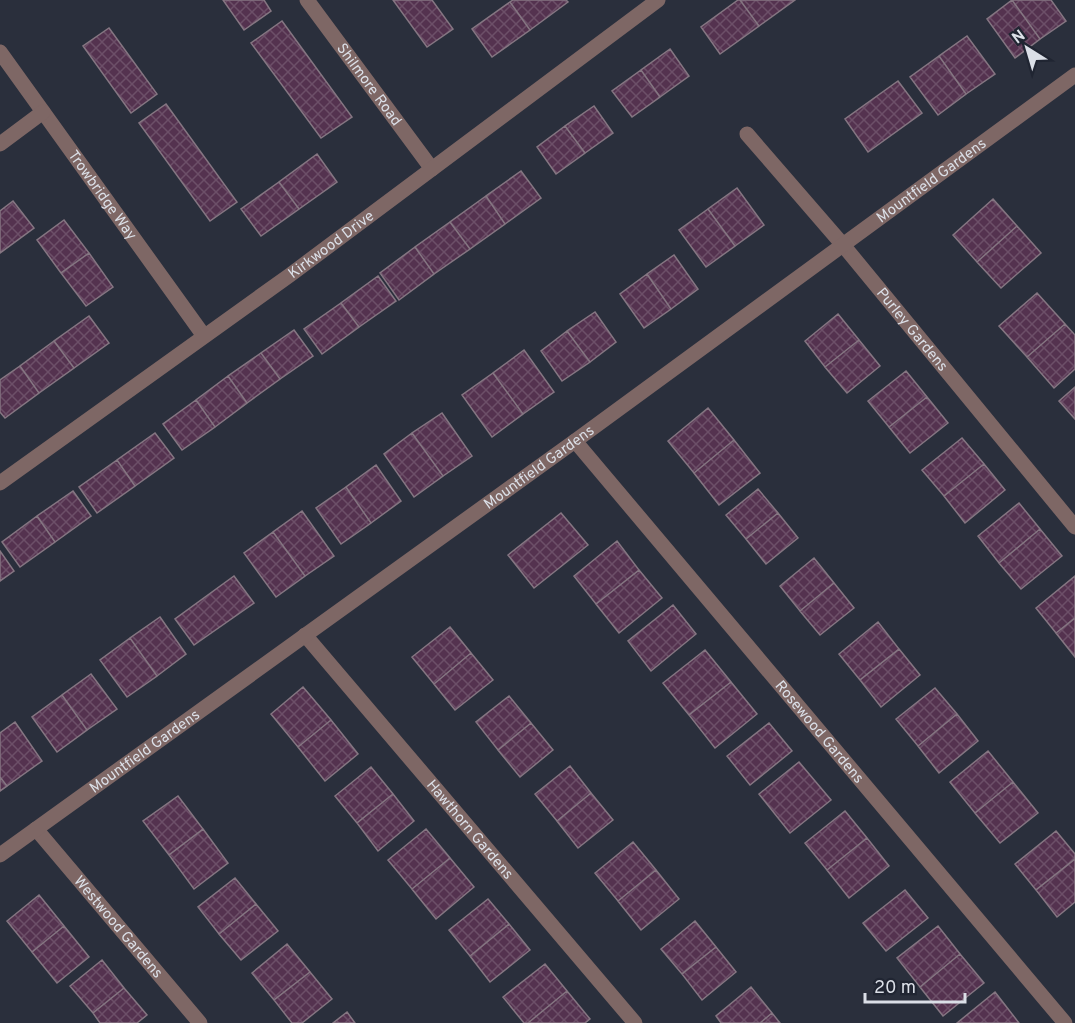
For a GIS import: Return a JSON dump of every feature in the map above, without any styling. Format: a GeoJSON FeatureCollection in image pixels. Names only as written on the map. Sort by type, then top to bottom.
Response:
{"type":"FeatureCollection","features":[{"type":"Feature","properties":{"kind":"street","name":"Shilmore Road"},"geometry":{"type":"LineString","coordinates":[[307,0],[432,169]]}},
{"type":"Feature","properties":{"kind":"street","name":"Kirkwood Drive"},"geometry":{"type":"LineString","coordinates":[[0,483],[432,169],[654,1]]}},
{"type":"Feature","properties":{"kind":"street","name":"Trowbridge Way"},"geometry":{"type":"LineString","coordinates":[[0,52],[204,336]]}},
{"type":"Feature","properties":{"kind":"street","name":"Mountfield Gardens"},"geometry":{"type":"LineString","coordinates":[[0,855],[575,441],[1075,75]]}},
{"type":"Feature","properties":{"kind":"street"},"geometry":{"type":"LineString","coordinates":[[0,144],[43,112]]}},
{"type":"Feature","properties":{"kind":"street","name":"Purley Gardens"},"geometry":{"type":"LineString","coordinates":[[747,134],[843,244],[1075,527]]}},
{"type":"Feature","properties":{"kind":"street","name":"Rosewood Gardens"},"geometry":{"type":"LineString","coordinates":[[575,441],[1065,1023]]}},
{"type":"Feature","properties":{"kind":"street","name":"Hawthorn Gardens"},"geometry":{"type":"LineString","coordinates":[[305,635],[635,1023]]}},
{"type":"Feature","properties":{"kind":"street","name":"Westwood Gardens"},"geometry":{"type":"LineString","coordinates":[[36,829],[200,1023]]}},
{"type":"Feature","properties":{"kind":"building"},"geometry":{"type":"Polygon","coordinates":[[[223,0],[264,0],[271,11],[244,30],[223,0]]]}},
{"type":"Feature","properties":{"kind":"building"},"geometry":{"type":"Polygon","coordinates":[[[393,0],[432,0],[453,29],[427,47],[393,0]]]}},
{"type":"Feature","properties":{"kind":"building"},"geometry":{"type":"Polygon","coordinates":[[[513,0],[566,0],[568,2],[530,30],[510,2],[513,0]]]}},
{"type":"Feature","properties":{"kind":"building"},"geometry":{"type":"Polygon","coordinates":[[[738,0],[759,26],[720,54],[701,27],[738,0]]]}},
{"type":"Feature","properties":{"kind":"building"},"geometry":{"type":"Polygon","coordinates":[[[740,0],[795,0],[759,26],[740,0]]]}},
{"type":"Feature","properties":{"kind":"building"},"geometry":{"type":"Polygon","coordinates":[[[1012,0],[1040,39],[1015,58],[987,19],[1012,0]]]}},
{"type":"Feature","properties":{"kind":"building"},"geometry":{"type":"Polygon","coordinates":[[[1012,0],[1051,0],[1066,21],[1040,39],[1012,0]]]}},
{"type":"Feature","properties":{"kind":"building"},"geometry":{"type":"Polygon","coordinates":[[[510,2],[530,30],[492,57],[472,29],[510,2]]]}},
{"type":"Feature","properties":{"kind":"building"},"geometry":{"type":"Polygon","coordinates":[[[282,21],[352,117],[321,138],[251,43],[282,21]]]}},
{"type":"Feature","properties":{"kind":"building"},"geometry":{"type":"Polygon","coordinates":[[[109,28],[157,94],[131,113],[83,46],[109,28]]]}},
{"type":"Feature","properties":{"kind":"building"},"geometry":{"type":"Polygon","coordinates":[[[967,36],[995,74],[966,94],[939,56],[967,36]]]}},
{"type":"Feature","properties":{"kind":"building"},"geometry":{"type":"Polygon","coordinates":[[[670,49],[689,76],[660,97],[641,70],[670,49]]]}},
{"type":"Feature","properties":{"kind":"building"},"geometry":{"type":"Polygon","coordinates":[[[939,56],[966,94],[938,115],[910,77],[939,56]]]}},
{"type":"Feature","properties":{"kind":"building"},"geometry":{"type":"Polygon","coordinates":[[[641,70],[660,97],[632,117],[612,91],[641,70]]]}},
{"type":"Feature","properties":{"kind":"building"},"geometry":{"type":"Polygon","coordinates":[[[898,81],[922,113],[868,152],[845,119],[898,81]]]}},
{"type":"Feature","properties":{"kind":"building"},"geometry":{"type":"Polygon","coordinates":[[[166,104],[237,202],[210,221],[139,123],[166,104]]]}},
{"type":"Feature","properties":{"kind":"building"},"geometry":{"type":"Polygon","coordinates":[[[594,106],[613,133],[585,153],[565,126],[594,106]]]}},
{"type":"Feature","properties":{"kind":"building"},"geometry":{"type":"Polygon","coordinates":[[[565,126],[585,153],[556,174],[537,147],[565,126]]]}},
{"type":"Feature","properties":{"kind":"building"},"geometry":{"type":"Polygon","coordinates":[[[317,154],[337,182],[299,209],[279,182],[317,154]]]}},
{"type":"Feature","properties":{"kind":"building"},"geometry":{"type":"Polygon","coordinates":[[[521,171],[541,198],[505,224],[486,196],[521,171]]]}},
{"type":"Feature","properties":{"kind":"building"},"geometry":{"type":"Polygon","coordinates":[[[279,182],[299,209],[261,236],[241,209],[279,182]]]}},
{"type":"Feature","properties":{"kind":"building"},"geometry":{"type":"Polygon","coordinates":[[[737,188],[764,225],[735,246],[708,209],[737,188]]]}},
{"type":"Feature","properties":{"kind":"building"},"geometry":{"type":"Polygon","coordinates":[[[486,196],[505,224],[470,249],[450,222],[486,196]]]}},
{"type":"Feature","properties":{"kind":"building"},"geometry":{"type":"Polygon","coordinates":[[[993,199],[1017,226],[977,262],[953,235],[993,199]]]}},
{"type":"Feature","properties":{"kind":"building"},"geometry":{"type":"Polygon","coordinates":[[[13,201],[34,228],[0,253],[0,211],[13,201]]]}},
{"type":"Feature","properties":{"kind":"building"},"geometry":{"type":"Polygon","coordinates":[[[708,209],[735,246],[706,267],[679,230],[708,209]]]}},
{"type":"Feature","properties":{"kind":"building"},"geometry":{"type":"Polygon","coordinates":[[[64,220],[89,253],[61,273],[37,240],[64,220]]]}},
{"type":"Feature","properties":{"kind":"building"},"geometry":{"type":"Polygon","coordinates":[[[450,222],[470,249],[434,274],[415,247],[450,222]]]}},
{"type":"Feature","properties":{"kind":"building"},"geometry":{"type":"Polygon","coordinates":[[[1017,226],[1041,253],[1001,288],[977,262],[1017,226]]]}},
{"type":"Feature","properties":{"kind":"building"},"geometry":{"type":"Polygon","coordinates":[[[415,247],[434,274],[399,300],[380,273],[415,247]]]}},
{"type":"Feature","properties":{"kind":"building"},"geometry":{"type":"Polygon","coordinates":[[[89,253],[113,287],[86,306],[61,273],[89,253]]]}},
{"type":"Feature","properties":{"kind":"building"},"geometry":{"type":"Polygon","coordinates":[[[674,255],[698,289],[671,309],[647,274],[674,255]]]}},
{"type":"Feature","properties":{"kind":"building"},"geometry":{"type":"Polygon","coordinates":[[[647,274],[671,309],[644,328],[620,294],[647,274]]]}},
{"type":"Feature","properties":{"kind":"building"},"geometry":{"type":"Polygon","coordinates":[[[378,276],[396,301],[359,327],[341,303],[378,276]]]}},
{"type":"Feature","properties":{"kind":"building"},"geometry":{"type":"Polygon","coordinates":[[[1037,293],[1065,324],[1027,357],[999,326],[1037,293]]]}},
{"type":"Feature","properties":{"kind":"building"},"geometry":{"type":"Polygon","coordinates":[[[341,303],[359,327],[322,354],[304,329],[341,303]]]}},
{"type":"Feature","properties":{"kind":"building"},"geometry":{"type":"Polygon","coordinates":[[[595,312],[616,342],[590,362],[567,331],[595,312]]]}},
{"type":"Feature","properties":{"kind":"building"},"geometry":{"type":"Polygon","coordinates":[[[838,314],[859,340],[825,367],[805,341],[838,314]]]}},
{"type":"Feature","properties":{"kind":"building"},"geometry":{"type":"Polygon","coordinates":[[[89,316],[109,343],[74,368],[54,341],[89,316]]]}},
{"type":"Feature","properties":{"kind":"building"},"geometry":{"type":"Polygon","coordinates":[[[1065,324],[1075,335],[1075,369],[1054,388],[1027,357],[1065,324]]]}},
{"type":"Feature","properties":{"kind":"building"},"geometry":{"type":"Polygon","coordinates":[[[294,330],[313,356],[280,379],[261,353],[294,330]]]}},
{"type":"Feature","properties":{"kind":"building"},"geometry":{"type":"Polygon","coordinates":[[[567,331],[590,362],[562,381],[541,351],[567,331]]]}},
{"type":"Feature","properties":{"kind":"building"},"geometry":{"type":"Polygon","coordinates":[[[859,340],[880,366],[847,393],[825,367],[859,340]]]}},
{"type":"Feature","properties":{"kind":"building"},"geometry":{"type":"Polygon","coordinates":[[[54,341],[74,368],[39,393],[20,366],[54,341]]]}},
{"type":"Feature","properties":{"kind":"building"},"geometry":{"type":"Polygon","coordinates":[[[524,350],[554,392],[523,414],[493,373],[524,350]]]}},
{"type":"Feature","properties":{"kind":"building"},"geometry":{"type":"Polygon","coordinates":[[[261,353],[280,379],[247,403],[228,376],[261,353]]]}},
{"type":"Feature","properties":{"kind":"building"},"geometry":{"type":"Polygon","coordinates":[[[20,366],[39,393],[5,418],[0,412],[0,380],[20,366]]]}},
{"type":"Feature","properties":{"kind":"building"},"geometry":{"type":"Polygon","coordinates":[[[906,371],[927,397],[889,427],[868,401],[906,371]]]}},
{"type":"Feature","properties":{"kind":"building"},"geometry":{"type":"Polygon","coordinates":[[[493,373],[523,414],[492,437],[462,395],[493,373]]]}},
{"type":"Feature","properties":{"kind":"building"},"geometry":{"type":"Polygon","coordinates":[[[228,376],[247,403],[215,427],[196,400],[228,376]]]}},
{"type":"Feature","properties":{"kind":"building"},"geometry":{"type":"Polygon","coordinates":[[[1075,387],[1075,419],[1059,401],[1075,387]]]}},
{"type":"Feature","properties":{"kind":"building"},"geometry":{"type":"Polygon","coordinates":[[[927,397],[948,423],[910,453],[889,427],[927,397]]]}},
{"type":"Feature","properties":{"kind":"building"},"geometry":{"type":"Polygon","coordinates":[[[196,400],[215,427],[182,450],[163,424],[196,400]]]}},
{"type":"Feature","properties":{"kind":"building"},"geometry":{"type":"Polygon","coordinates":[[[708,408],[734,440],[694,473],[668,441],[708,408]]]}},
{"type":"Feature","properties":{"kind":"building"},"geometry":{"type":"Polygon","coordinates":[[[442,413],[472,456],[443,476],[412,433],[442,413]]]}},
{"type":"Feature","properties":{"kind":"building"},"geometry":{"type":"Polygon","coordinates":[[[155,433],[174,458],[135,486],[117,460],[155,433]]]}},
{"type":"Feature","properties":{"kind":"building"},"geometry":{"type":"Polygon","coordinates":[[[412,433],[443,476],[414,497],[384,454],[412,433]]]}},
{"type":"Feature","properties":{"kind":"building"},"geometry":{"type":"Polygon","coordinates":[[[962,438],[984,464],[944,496],[922,470],[962,438]]]}},
{"type":"Feature","properties":{"kind":"building"},"geometry":{"type":"Polygon","coordinates":[[[734,440],[760,473],[719,505],[694,473],[734,440]]]}},
{"type":"Feature","properties":{"kind":"building"},"geometry":{"type":"Polygon","coordinates":[[[117,460],[135,486],[97,513],[79,487],[117,460]]]}},
{"type":"Feature","properties":{"kind":"building"},"geometry":{"type":"Polygon","coordinates":[[[984,464],[1005,490],[965,523],[944,496],[984,464]]]}},
{"type":"Feature","properties":{"kind":"building"},"geometry":{"type":"Polygon","coordinates":[[[376,465],[401,501],[371,523],[346,487],[376,465]]]}},
{"type":"Feature","properties":{"kind":"building"},"geometry":{"type":"Polygon","coordinates":[[[346,487],[371,523],[341,544],[316,508],[346,487]]]}},
{"type":"Feature","properties":{"kind":"building"},"geometry":{"type":"Polygon","coordinates":[[[758,489],[778,513],[746,539],[726,515],[758,489]]]}},
{"type":"Feature","properties":{"kind":"building"},"geometry":{"type":"Polygon","coordinates":[[[73,491],[91,516],[55,542],[37,516],[73,491]]]}},
{"type":"Feature","properties":{"kind":"building"},"geometry":{"type":"Polygon","coordinates":[[[1019,503],[1040,529],[999,563],[978,536],[1019,503]]]}},
{"type":"Feature","properties":{"kind":"building"},"geometry":{"type":"Polygon","coordinates":[[[302,511],[334,556],[305,576],[273,532],[302,511]]]}},
{"type":"Feature","properties":{"kind":"building"},"geometry":{"type":"Polygon","coordinates":[[[561,513],[588,545],[534,588],[508,555],[561,513]]]}},
{"type":"Feature","properties":{"kind":"building"},"geometry":{"type":"Polygon","coordinates":[[[778,513],[798,538],[766,564],[746,539],[778,513]]]}},
{"type":"Feature","properties":{"kind":"building"},"geometry":{"type":"Polygon","coordinates":[[[37,516],[55,542],[20,567],[2,542],[37,516]]]}},
{"type":"Feature","properties":{"kind":"building"},"geometry":{"type":"Polygon","coordinates":[[[1040,529],[1062,556],[1021,589],[999,563],[1040,529]]]}},
{"type":"Feature","properties":{"kind":"building"},"geometry":{"type":"Polygon","coordinates":[[[273,532],[305,576],[276,597],[244,553],[273,532]]]}},
{"type":"Feature","properties":{"kind":"building"},"geometry":{"type":"Polygon","coordinates":[[[617,541],[639,570],[596,604],[574,576],[617,541]]]}},
{"type":"Feature","properties":{"kind":"building"},"geometry":{"type":"Polygon","coordinates":[[[0,551],[14,571],[0,581],[0,551]]]}},
{"type":"Feature","properties":{"kind":"building"},"geometry":{"type":"Polygon","coordinates":[[[814,558],[834,583],[800,611],[780,586],[814,558]]]}},
{"type":"Feature","properties":{"kind":"building"},"geometry":{"type":"Polygon","coordinates":[[[639,570],[662,598],[619,633],[596,604],[639,570]]]}},
{"type":"Feature","properties":{"kind":"building"},"geometry":{"type":"Polygon","coordinates":[[[234,576],[254,603],[194,645],[175,619],[234,576]]]}},
{"type":"Feature","properties":{"kind":"building"},"geometry":{"type":"Polygon","coordinates":[[[1075,576],[1075,618],[1056,633],[1036,608],[1075,576]]]}},
{"type":"Feature","properties":{"kind":"building"},"geometry":{"type":"Polygon","coordinates":[[[834,583],[854,608],[820,635],[800,611],[834,583]]]}},
{"type":"Feature","properties":{"kind":"building"},"geometry":{"type":"Polygon","coordinates":[[[673,605],[696,634],[651,671],[628,641],[673,605]]]}},
{"type":"Feature","properties":{"kind":"building"},"geometry":{"type":"Polygon","coordinates":[[[160,617],[186,654],[157,676],[130,638],[160,617]]]}},
{"type":"Feature","properties":{"kind":"building"},"geometry":{"type":"Polygon","coordinates":[[[1075,618],[1075,657],[1056,633],[1075,618]]]}},
{"type":"Feature","properties":{"kind":"building"},"geometry":{"type":"Polygon","coordinates":[[[878,622],[899,649],[860,680],[839,654],[878,622]]]}},
{"type":"Feature","properties":{"kind":"building"},"geometry":{"type":"Polygon","coordinates":[[[450,627],[471,653],[434,684],[412,657],[450,627]]]}},
{"type":"Feature","properties":{"kind":"building"},"geometry":{"type":"Polygon","coordinates":[[[130,638],[157,676],[127,697],[100,660],[130,638]]]}},
{"type":"Feature","properties":{"kind":"building"},"geometry":{"type":"Polygon","coordinates":[[[899,649],[920,675],[881,707],[860,680],[899,649]]]}},
{"type":"Feature","properties":{"kind":"building"},"geometry":{"type":"Polygon","coordinates":[[[705,650],[731,682],[689,715],[663,683],[705,650]]]}},
{"type":"Feature","properties":{"kind":"building"},"geometry":{"type":"Polygon","coordinates":[[[471,653],[493,680],[455,710],[434,684],[471,653]]]}},
{"type":"Feature","properties":{"kind":"building"},"geometry":{"type":"Polygon","coordinates":[[[91,674],[117,709],[87,730],[62,695],[91,674]]]}},
{"type":"Feature","properties":{"kind":"building"},"geometry":{"type":"Polygon","coordinates":[[[731,682],[757,714],[715,748],[689,715],[731,682]]]}},
{"type":"Feature","properties":{"kind":"building"},"geometry":{"type":"Polygon","coordinates":[[[303,687],[331,720],[298,747],[271,714],[303,687]]]}},
{"type":"Feature","properties":{"kind":"building"},"geometry":{"type":"Polygon","coordinates":[[[935,688],[957,714],[918,746],[896,719],[935,688]]]}},
{"type":"Feature","properties":{"kind":"building"},"geometry":{"type":"Polygon","coordinates":[[[62,695],[87,730],[57,752],[32,717],[62,695]]]}},
{"type":"Feature","properties":{"kind":"building"},"geometry":{"type":"Polygon","coordinates":[[[509,696],[531,723],[498,750],[476,722],[509,696]]]}},
{"type":"Feature","properties":{"kind":"building"},"geometry":{"type":"Polygon","coordinates":[[[957,714],[978,741],[939,773],[918,746],[957,714]]]}},
{"type":"Feature","properties":{"kind":"building"},"geometry":{"type":"Polygon","coordinates":[[[331,720],[358,754],[325,781],[298,747],[331,720]]]}},
{"type":"Feature","properties":{"kind":"building"},"geometry":{"type":"Polygon","coordinates":[[[15,722],[42,761],[7,786],[0,777],[0,733],[15,722]]]}},
{"type":"Feature","properties":{"kind":"building"},"geometry":{"type":"Polygon","coordinates":[[[531,723],[553,750],[520,777],[498,750],[531,723]]]}},
{"type":"Feature","properties":{"kind":"building"},"geometry":{"type":"Polygon","coordinates":[[[769,723],[792,751],[750,785],[727,756],[769,723]]]}},
{"type":"Feature","properties":{"kind":"building"},"geometry":{"type":"Polygon","coordinates":[[[988,751],[1013,782],[975,813],[950,782],[988,751]]]}},
{"type":"Feature","properties":{"kind":"building"},"geometry":{"type":"Polygon","coordinates":[[[799,762],[831,800],[790,833],[759,794],[799,762]]]}},
{"type":"Feature","properties":{"kind":"building"},"geometry":{"type":"Polygon","coordinates":[[[570,766],[591,793],[557,821],[535,794],[570,766]]]}},
{"type":"Feature","properties":{"kind":"building"},"geometry":{"type":"Polygon","coordinates":[[[371,767],[393,794],[357,823],[335,796],[371,767]]]}},
{"type":"Feature","properties":{"kind":"building"},"geometry":{"type":"Polygon","coordinates":[[[0,777],[7,786],[0,791],[0,777]]]}},
{"type":"Feature","properties":{"kind":"building"},"geometry":{"type":"Polygon","coordinates":[[[1013,782],[1038,813],[1000,843],[975,813],[1013,782]]]}},
{"type":"Feature","properties":{"kind":"building"},"geometry":{"type":"Polygon","coordinates":[[[591,793],[613,820],[578,848],[557,821],[591,793]]]}},
{"type":"Feature","properties":{"kind":"building"},"geometry":{"type":"Polygon","coordinates":[[[393,794],[414,821],[378,851],[357,823],[393,794]]]}},
{"type":"Feature","properties":{"kind":"building"},"geometry":{"type":"Polygon","coordinates":[[[178,796],[203,829],[169,855],[143,821],[178,796]]]}},
{"type":"Feature","properties":{"kind":"building"},"geometry":{"type":"Polygon","coordinates":[[[845,811],[867,838],[827,870],[805,843],[845,811]]]}},
{"type":"Feature","properties":{"kind":"building"},"geometry":{"type":"Polygon","coordinates":[[[203,829],[228,863],[194,889],[169,855],[203,829]]]}},
{"type":"Feature","properties":{"kind":"building"},"geometry":{"type":"Polygon","coordinates":[[[426,829],[450,858],[412,889],[388,860],[426,829]]]}},
{"type":"Feature","properties":{"kind":"building"},"geometry":{"type":"Polygon","coordinates":[[[1056,831],[1075,854],[1075,859],[1036,890],[1015,864],[1056,831]]]}},
{"type":"Feature","properties":{"kind":"building"},"geometry":{"type":"Polygon","coordinates":[[[867,838],[889,866],[849,898],[827,870],[867,838]]]}},
{"type":"Feature","properties":{"kind":"building"},"geometry":{"type":"Polygon","coordinates":[[[633,842],[656,870],[618,901],[595,873],[633,842]]]}},
{"type":"Feature","properties":{"kind":"building"},"geometry":{"type":"Polygon","coordinates":[[[450,858],[474,887],[436,919],[412,889],[450,858]]]}},
{"type":"Feature","properties":{"kind":"building"},"geometry":{"type":"Polygon","coordinates":[[[1075,859],[1075,902],[1057,917],[1036,890],[1075,859]]]}},
{"type":"Feature","properties":{"kind":"building"},"geometry":{"type":"Polygon","coordinates":[[[656,870],[679,899],[641,930],[618,901],[656,870]]]}},
{"type":"Feature","properties":{"kind":"building"},"geometry":{"type":"Polygon","coordinates":[[[235,878],[256,904],[219,934],[198,907],[235,878]]]}},
{"type":"Feature","properties":{"kind":"building"},"geometry":{"type":"Polygon","coordinates":[[[905,890],[928,918],[886,951],[863,923],[905,890]]]}},
{"type":"Feature","properties":{"kind":"building"},"geometry":{"type":"Polygon","coordinates":[[[39,895],[64,926],[32,952],[7,921],[39,895]]]}},
{"type":"Feature","properties":{"kind":"building"},"geometry":{"type":"Polygon","coordinates":[[[488,899],[509,924],[470,956],[449,930],[488,899]]]}},
{"type":"Feature","properties":{"kind":"building"},"geometry":{"type":"Polygon","coordinates":[[[256,904],[278,931],[241,960],[219,934],[256,904]]]}},
{"type":"Feature","properties":{"kind":"building"},"geometry":{"type":"Polygon","coordinates":[[[695,921],[716,947],[682,974],[661,949],[695,921]]]}},
{"type":"Feature","properties":{"kind":"building"},"geometry":{"type":"Polygon","coordinates":[[[509,924],[530,950],[490,982],[470,956],[509,924]]]}},
{"type":"Feature","properties":{"kind":"building"},"geometry":{"type":"Polygon","coordinates":[[[64,926],[89,957],[57,983],[32,952],[64,926]]]}},
{"type":"Feature","properties":{"kind":"building"},"geometry":{"type":"Polygon","coordinates":[[[938,926],[960,954],[920,987],[897,958],[938,926]]]}},
{"type":"Feature","properties":{"kind":"building"},"geometry":{"type":"Polygon","coordinates":[[[287,944],[310,972],[274,1000],[252,973],[287,944]]]}},
{"type":"Feature","properties":{"kind":"building"},"geometry":{"type":"Polygon","coordinates":[[[716,947],[736,972],[702,1000],[682,974],[716,947]]]}},
{"type":"Feature","properties":{"kind":"building"},"geometry":{"type":"Polygon","coordinates":[[[960,954],[984,983],[943,1016],[920,987],[960,954]]]}},
{"type":"Feature","properties":{"kind":"building"},"geometry":{"type":"Polygon","coordinates":[[[102,960],[124,988],[93,1013],[70,986],[102,960]]]}},
{"type":"Feature","properties":{"kind":"building"},"geometry":{"type":"Polygon","coordinates":[[[545,964],[567,991],[528,1023],[524,1023],[503,997],[545,964]]]}},
{"type":"Feature","properties":{"kind":"building"},"geometry":{"type":"Polygon","coordinates":[[[310,972],[332,999],[302,1023],[292,1023],[274,1000],[310,972]]]}},
{"type":"Feature","properties":{"kind":"building"},"geometry":{"type":"Polygon","coordinates":[[[751,987],[772,1013],[760,1023],[721,1023],[716,1016],[751,987]]]}},
{"type":"Feature","properties":{"kind":"building"},"geometry":{"type":"Polygon","coordinates":[[[124,988],[147,1015],[137,1023],[100,1023],[93,1013],[124,988]]]}},
{"type":"Feature","properties":{"kind":"building"},"geometry":{"type":"Polygon","coordinates":[[[567,991],[590,1019],[585,1023],[528,1023],[567,991]]]}},
{"type":"Feature","properties":{"kind":"building"},"geometry":{"type":"Polygon","coordinates":[[[995,992],[1019,1023],[957,1023],[995,992]]]}},
{"type":"Feature","properties":{"kind":"building"},"geometry":{"type":"Polygon","coordinates":[[[347,1012],[355,1023],[333,1023],[347,1012]]]}},
{"type":"Feature","properties":{"kind":"building"},"geometry":{"type":"Polygon","coordinates":[[[772,1013],[780,1023],[760,1023],[772,1013]]]}}]}
